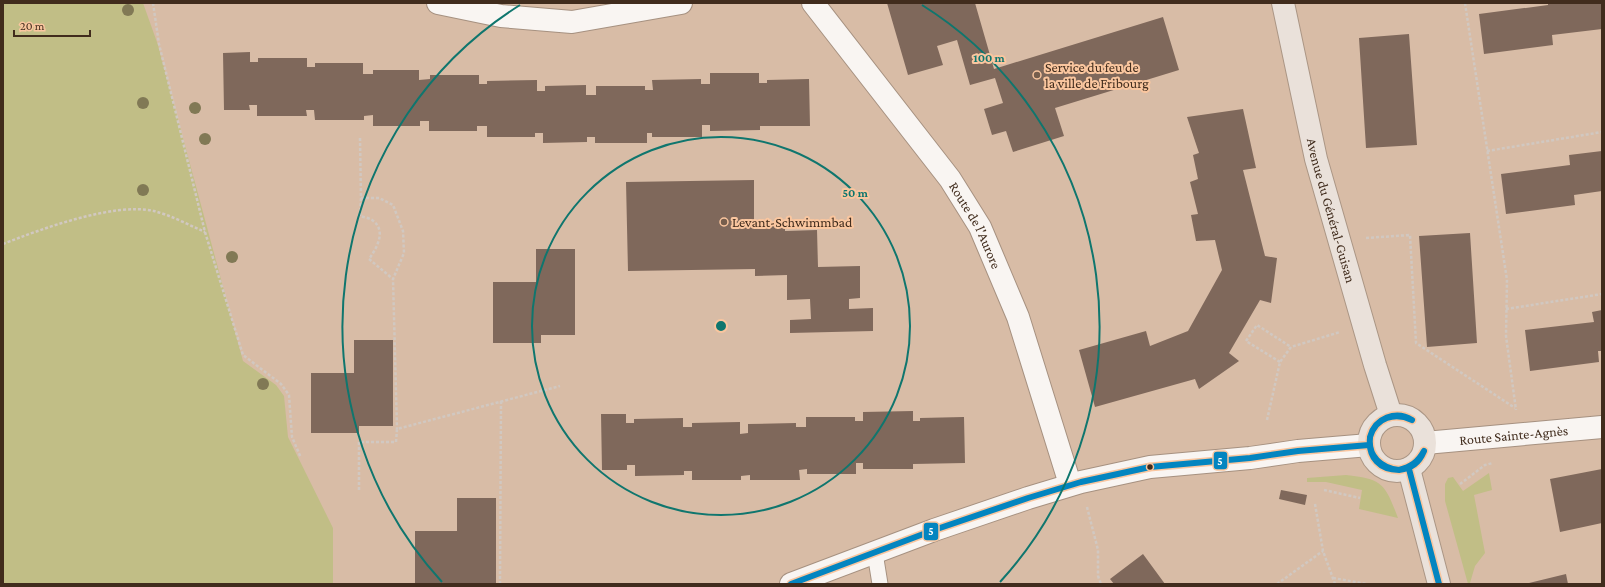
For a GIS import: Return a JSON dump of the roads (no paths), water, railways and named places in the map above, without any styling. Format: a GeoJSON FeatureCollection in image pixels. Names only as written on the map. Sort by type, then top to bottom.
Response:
{"type":"FeatureCollection","features":[{"type":"Feature","properties":{"kind":"main road","name":"Avenue du Général-Guisan"},"geometry":{"type":"LineString","coordinates":[[1283,3],[1316,159],[1375,365],[1391,415]]}},
{"type":"Feature","properties":{"kind":"main road"},"geometry":{"type":"LineString","coordinates":[[1391,415],[1407,416],[1417,423],[1423,432],[1425,442],[1423,454],[1417,463],[1409,468],[1398,471],[1387,469],[1377,463],[1372,455],[1369,445],[1371,432],[1378,423],[1391,415]]}},
{"type":"Feature","properties":{"kind":"main road"},"geometry":{"type":"LineString","coordinates":[[1409,468],[1439,584]]}},
{"type":"Feature","properties":{"kind":"street"},"geometry":{"type":"LineString","coordinates":[[438,3],[501,16],[572,22],[681,3]]}},
{"type":"Feature","properties":{"kind":"street","name":"Route de l'Aurore"},"geometry":{"type":"LineString","coordinates":[[814,3],[950,179],[980,227],[1018,317],[1070,484]]}},
{"type":"Feature","properties":{"kind":"street","name":"Route Sainte-Agnès"},"geometry":{"type":"LineString","coordinates":[[1425,442],[1602,427]]}},
{"type":"Feature","properties":{"kind":"street"},"geometry":{"type":"LineString","coordinates":[[791,584],[934,530],[1070,484],[1150,467],[1369,445]]}},
{"type":"Feature","properties":{"kind":"lane"},"geometry":{"type":"LineString","coordinates":[[875,553],[880,584]]}},
{"type":"Feature","properties":{"kind":"place","name":"Service du feu de la ville de Fribourg"},"geometry":{"type":"Point","coordinates":[1037,75]}},
{"type":"Feature","properties":{"kind":"place","name":"Levant-Schwimmbad"},"geometry":{"type":"Point","coordinates":[724,222]}}]}
